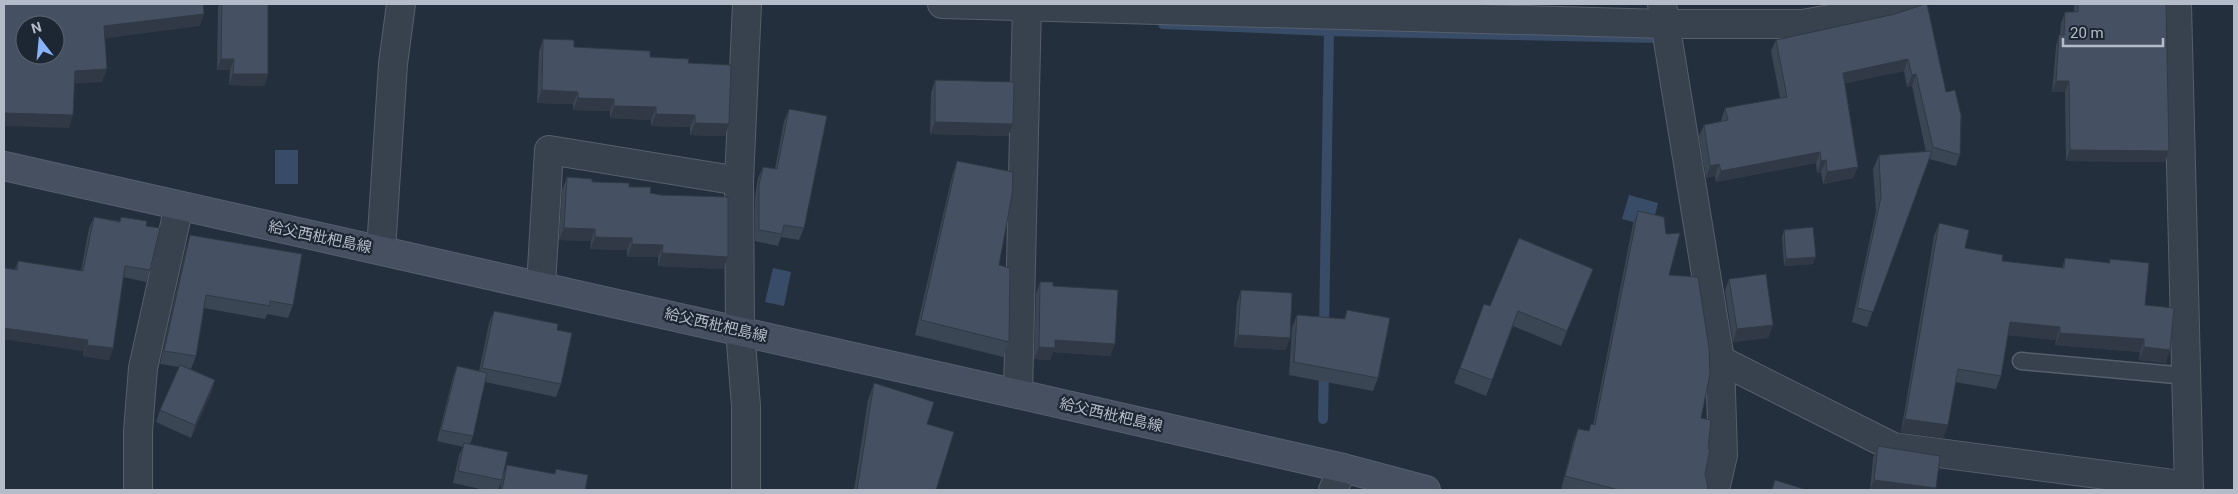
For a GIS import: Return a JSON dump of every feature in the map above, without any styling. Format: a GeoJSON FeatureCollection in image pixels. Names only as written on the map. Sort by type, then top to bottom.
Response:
{"type":"FeatureCollection","features":[{"type":"Feature","properties":{"kind":"main road","name":"給父西枇杷島線"},"geometry":{"type":"LineString","coordinates":[[4,166],[1018,394],[1338,479],[1426,490]]}},
{"type":"Feature","properties":{"kind":"street"},"geometry":{"type":"LineString","coordinates":[[381,250],[393,64],[402,4]]}},
{"type":"Feature","properties":{"kind":"street"},"geometry":{"type":"LineString","coordinates":[[746,490],[746,406],[740,330],[739,181],[747,4]]}},
{"type":"Feature","properties":{"kind":"street"},"geometry":{"type":"LineString","coordinates":[[942,4],[1664,14],[1804,24],[1912,4]]}},
{"type":"Feature","properties":{"kind":"street"},"geometry":{"type":"LineString","coordinates":[[1720,360],[1893,447],[2189,488],[2177,4]]}},
{"type":"Feature","properties":{"kind":"street"},"geometry":{"type":"LineString","coordinates":[[1018,394],[1027,5]]}},
{"type":"Feature","properties":{"kind":"street"},"geometry":{"type":"LineString","coordinates":[[1664,14],[1720,360],[1723,455],[1715,490]]}},
{"type":"Feature","properties":{"kind":"street"},"geometry":{"type":"LineString","coordinates":[[541,286],[549,150],[739,181]]}},
{"type":"Feature","properties":{"kind":"street"},"geometry":{"type":"LineString","coordinates":[[138,490],[138,431],[143,368],[179,206]]}},
{"type":"Feature","properties":{"kind":"lane"},"geometry":{"type":"LineString","coordinates":[[2021,360],[2187,376]]}},
{"type":"Feature","properties":{"kind":"water"},"geometry":{"type":"Polygon","coordinates":[[[275,150],[298,150],[298,184],[275,184],[275,150]]]}},
{"type":"Feature","properties":{"kind":"water"},"geometry":{"type":"Polygon","coordinates":[[[1629,195],[1658,203],[1652,227],[1622,219],[1629,195]]]}},
{"type":"Feature","properties":{"kind":"water"},"geometry":{"type":"Polygon","coordinates":[[[773,268],[791,272],[784,306],[765,302],[773,268]]]}},
{"type":"Feature","properties":{"kind":"building"},"geometry":{"type":"Polygon","coordinates":[[[4,4],[203,4],[204,14],[104,26],[107,69],[75,71],[73,115],[4,113],[4,4]]]}},
{"type":"Feature","properties":{"kind":"building"},"geometry":{"type":"Polygon","coordinates":[[[222,4],[268,4],[268,74],[233,74],[234,59],[221,59],[222,4]]]}},
{"type":"Feature","properties":{"kind":"building"},"geometry":{"type":"Polygon","coordinates":[[[1927,4],[1946,92],[1955,90],[1961,115],[1960,155],[1933,147],[1916,74],[1912,75],[1908,59],[1843,73],[1858,167],[1827,172],[1826,160],[1821,161],[1820,152],[1721,171],[1719,164],[1710,166],[1704,125],[1728,120],[1725,108],[1787,97],[1776,40],[1895,14],[1927,4]]]}},
{"type":"Feature","properties":{"kind":"building"},"geometry":{"type":"Polygon","coordinates":[[[2078,4],[2166,4],[2169,151],[2070,150],[2069,81],[2056,81],[2059,35],[2064,35],[2065,12],[2078,12],[2078,4]]]}},
{"type":"Feature","properties":{"kind":"building"},"geometry":{"type":"Polygon","coordinates":[[[543,39],[574,40],[574,47],[650,51],[650,57],[689,59],[688,63],[731,65],[729,124],[695,123],[695,115],[656,114],[656,107],[614,106],[614,99],[578,98],[578,92],[542,90],[543,39]]]}},
{"type":"Feature","properties":{"kind":"building"},"geometry":{"type":"Polygon","coordinates":[[[935,80],[1014,82],[1013,124],[935,122],[935,80]]]}},
{"type":"Feature","properties":{"kind":"building"},"geometry":{"type":"Polygon","coordinates":[[[789,109],[827,116],[804,228],[784,225],[782,234],[759,230],[759,185],[763,167],[777,169],[789,109]]]}},
{"type":"Feature","properties":{"kind":"building"},"geometry":{"type":"Polygon","coordinates":[[[1932,151],[1873,312],[1857,308],[1881,197],[1879,155],[1932,151]]]}},
{"type":"Feature","properties":{"kind":"building"},"geometry":{"type":"Polygon","coordinates":[[[957,161],[1013,172],[1012,195],[999,265],[1010,268],[1009,342],[921,320],[957,161]]]}},
{"type":"Feature","properties":{"kind":"building"},"geometry":{"type":"Polygon","coordinates":[[[567,177],[592,179],[592,182],[629,183],[629,187],[651,187],[650,193],[661,195],[728,197],[728,257],[662,253],[663,245],[632,244],[632,238],[595,237],[595,229],[564,228],[567,177]]]}},
{"type":"Feature","properties":{"kind":"building"},"geometry":{"type":"Polygon","coordinates":[[[1638,211],[1664,217],[1666,234],[1680,233],[1669,275],[1698,277],[1709,348],[1710,374],[1701,418],[1711,420],[1708,449],[1710,449],[1705,474],[1707,490],[1619,490],[1565,476],[1578,429],[1589,431],[1591,424],[1595,425],[1638,211]]]}},
{"type":"Feature","properties":{"kind":"building"},"geometry":{"type":"Polygon","coordinates":[[[94,217],[120,222],[121,217],[147,221],[146,226],[160,228],[150,270],[125,266],[113,348],[87,345],[88,340],[4,328],[4,268],[17,270],[18,261],[83,271],[94,217]]]}},
{"type":"Feature","properties":{"kind":"building"},"geometry":{"type":"Polygon","coordinates":[[[1939,223],[1969,230],[1965,248],[2003,255],[2002,261],[2064,268],[2065,258],[2110,263],[2110,259],[2149,263],[2145,305],[2174,308],[2170,350],[2144,347],[2144,339],[2060,333],[2060,327],[2010,322],[2001,376],[1958,369],[1948,425],[1905,419],[1939,223]]]}},
{"type":"Feature","properties":{"kind":"building"},"geometry":{"type":"Polygon","coordinates":[[[1813,227],[1816,257],[1786,259],[1784,230],[1813,227]]]}},
{"type":"Feature","properties":{"kind":"building"},"geometry":{"type":"Polygon","coordinates":[[[190,235],[302,254],[293,305],[270,301],[270,306],[206,295],[196,356],[164,351],[190,235]]]}},
{"type":"Feature","properties":{"kind":"building"},"geometry":{"type":"Polygon","coordinates":[[[1519,238],[1593,269],[1567,331],[1518,311],[1492,380],[1460,368],[1484,304],[1490,306],[1519,238]]]}},
{"type":"Feature","properties":{"kind":"building"},"geometry":{"type":"Polygon","coordinates":[[[1766,274],[1773,325],[1737,329],[1729,279],[1766,274]]]}},
{"type":"Feature","properties":{"kind":"building"},"geometry":{"type":"Polygon","coordinates":[[[1040,282],[1053,282],[1053,286],[1118,290],[1115,344],[1055,340],[1055,348],[1039,347],[1040,282]]]}},
{"type":"Feature","properties":{"kind":"building"},"geometry":{"type":"Polygon","coordinates":[[[1241,290],[1292,293],[1290,338],[1238,335],[1241,290]]]}},
{"type":"Feature","properties":{"kind":"building"},"geometry":{"type":"Polygon","coordinates":[[[1347,310],[1390,318],[1378,378],[1294,362],[1297,315],[1345,319],[1347,310]]]}},
{"type":"Feature","properties":{"kind":"building"},"geometry":{"type":"Polygon","coordinates":[[[494,311],[558,324],[557,330],[572,333],[561,384],[482,368],[494,311]]]}},
{"type":"Feature","properties":{"kind":"building"},"geometry":{"type":"Polygon","coordinates":[[[180,365],[215,380],[195,425],[160,410],[180,365]]]}},
{"type":"Feature","properties":{"kind":"building"},"geometry":{"type":"Polygon","coordinates":[[[457,366],[487,373],[473,436],[441,430],[457,366]]]}},
{"type":"Feature","properties":{"kind":"building"},"geometry":{"type":"Polygon","coordinates":[[[874,383],[934,402],[927,424],[954,432],[936,490],[857,490],[874,383]]]}},
{"type":"Feature","properties":{"kind":"building"},"geometry":{"type":"Polygon","coordinates":[[[464,443],[508,452],[502,480],[458,471],[464,443]]]}},
{"type":"Feature","properties":{"kind":"building"},"geometry":{"type":"Polygon","coordinates":[[[1878,446],[1940,456],[1936,488],[1874,480],[1878,446]]]}},
{"type":"Feature","properties":{"kind":"building"},"geometry":{"type":"Polygon","coordinates":[[[507,465],[555,474],[556,469],[588,475],[585,490],[502,490],[507,465]]]}},
{"type":"Feature","properties":{"kind":"building"},"geometry":{"type":"Polygon","coordinates":[[[1775,480],[1807,490],[1772,490],[1775,480]]]}},
{"type":"Feature","properties":{"kind":"waterway"},"geometry":{"type":"LineString","coordinates":[[1163,24],[1329,31],[1324,330]]}},
{"type":"Feature","properties":{"kind":"waterway"},"geometry":{"type":"LineString","coordinates":[[1329,31],[1658,38]]}},
{"type":"Feature","properties":{"kind":"waterway"},"geometry":{"type":"LineString","coordinates":[[1323,419],[1324,367]]}}]}
